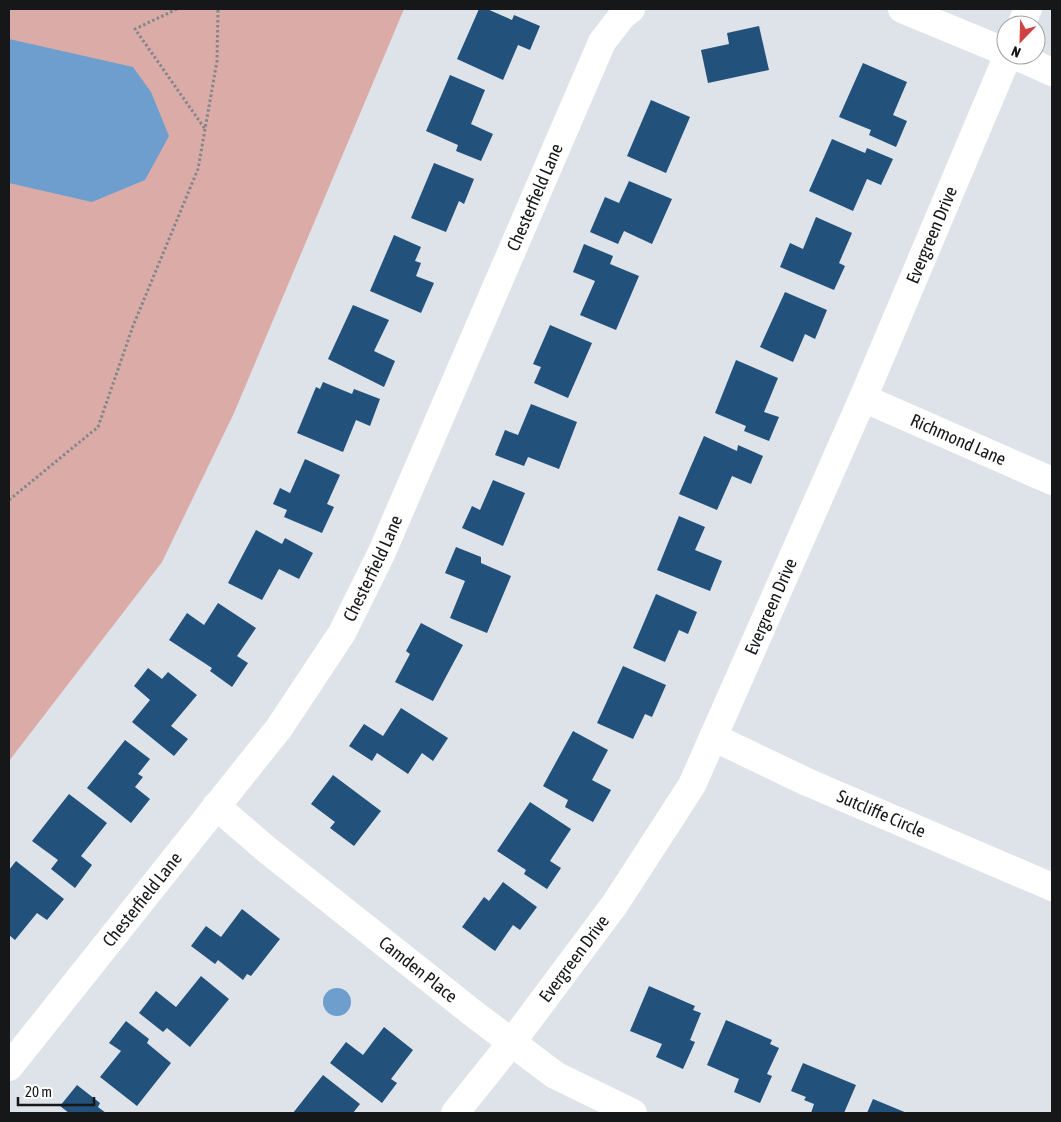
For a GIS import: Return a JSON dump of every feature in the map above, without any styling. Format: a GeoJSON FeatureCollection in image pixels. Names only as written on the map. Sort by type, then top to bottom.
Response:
{"type":"FeatureCollection","features":[{"type":"Feature","properties":{"kind":"street","name":"Chesterfield Lane"},"geometry":{"type":"LineString","coordinates":[[9,1066],[279,728],[342,633],[382,552],[602,42],[622,16],[631,9]]}},
{"type":"Feature","properties":{"kind":"street"},"geometry":{"type":"LineString","coordinates":[[902,9],[996,48]]}},
{"type":"Feature","properties":{"kind":"street","name":"Evergreen Drive"},"geometry":{"type":"LineString","coordinates":[[455,1113],[512,1042],[615,904],[692,784],[863,398],[1004,65]]}},
{"type":"Feature","properties":{"kind":"street"},"geometry":{"type":"LineString","coordinates":[[1036,65],[1052,72]]}},
{"type":"Feature","properties":{"kind":"street","name":"Richmond Lane"},"geometry":{"type":"LineString","coordinates":[[863,398],[1052,481]]}},
{"type":"Feature","properties":{"kind":"street","name":"Sutcliffe Circle"},"geometry":{"type":"LineString","coordinates":[[713,737],[807,782],[1052,887]]}},
{"type":"Feature","properties":{"kind":"street","name":"Camden Place"},"geometry":{"type":"LineString","coordinates":[[216,806],[266,849],[474,1014],[555,1074],[633,1113]]}},
{"type":"Feature","properties":{"kind":"path"},"geometry":{"type":"LineString","coordinates":[[177,9],[135,29],[205,129]]}},
{"type":"Feature","properties":{"kind":"path"},"geometry":{"type":"LineString","coordinates":[[9,500],[98,426],[133,326],[198,168],[217,61],[218,9]]}},
{"type":"Feature","properties":{"kind":"shaded area"},"geometry":{"type":"Polygon","coordinates":[[[9,9],[404,9],[234,413],[162,562],[9,761],[9,9]]]}},
{"type":"Feature","properties":{"kind":"water"},"geometry":{"type":"Polygon","coordinates":[[[9,39],[133,67],[151,92],[169,136],[145,180],[92,202],[9,183],[9,39]]]}},
{"type":"Feature","properties":{"kind":"water"},"geometry":{"type":"Polygon","coordinates":[[[337,988],[347,992],[351,1002],[347,1012],[337,1016],[327,1012],[323,1002],[327,992],[337,988]]]}},
{"type":"Feature","properties":{"kind":"building"},"geometry":{"type":"Polygon","coordinates":[[[479,9],[487,9],[512,20],[514,15],[540,26],[530,50],[518,45],[503,80],[457,59],[479,9]]]}},
{"type":"Feature","properties":{"kind":"building"},"geometry":{"type":"Polygon","coordinates":[[[759,26],[769,70],[708,83],[701,50],[729,44],[727,33],[759,26]]]}},
{"type":"Feature","properties":{"kind":"building"},"geometry":{"type":"Polygon","coordinates":[[[863,63],[907,82],[893,115],[907,121],[896,147],[869,135],[871,130],[839,117],[863,63]]]}},
{"type":"Feature","properties":{"kind":"building"},"geometry":{"type":"Polygon","coordinates":[[[450,75],[485,90],[471,124],[493,134],[481,161],[456,151],[458,145],[426,131],[450,75]]]}},
{"type":"Feature","properties":{"kind":"building"},"geometry":{"type":"Polygon","coordinates":[[[651,100],[690,117],[666,173],[627,156],[651,100]]]}},
{"type":"Feature","properties":{"kind":"building"},"geometry":{"type":"Polygon","coordinates":[[[832,139],[865,153],[867,148],[893,159],[881,185],[867,179],[853,211],[809,191],[832,139]]]}},
{"type":"Feature","properties":{"kind":"building"},"geometry":{"type":"Polygon","coordinates":[[[434,163],[474,179],[464,204],[459,201],[446,232],[411,218],[434,163]]]}},
{"type":"Feature","properties":{"kind":"building"},"geometry":{"type":"Polygon","coordinates":[[[629,181],[672,199],[652,244],[624,231],[618,244],[590,232],[605,197],[619,203],[629,181]]]}},
{"type":"Feature","properties":{"kind":"building"},"geometry":{"type":"Polygon","coordinates":[[[816,217],[852,233],[839,263],[845,266],[834,290],[780,267],[790,243],[803,249],[816,217]]]}},
{"type":"Feature","properties":{"kind":"building"},"geometry":{"type":"Polygon","coordinates":[[[394,235],[421,247],[415,261],[421,263],[416,276],[434,283],[421,313],[370,291],[394,235]]]}},
{"type":"Feature","properties":{"kind":"building"},"geometry":{"type":"Polygon","coordinates":[[[584,244],[613,256],[610,264],[639,276],[616,330],[580,315],[595,281],[573,272],[584,244]]]}},
{"type":"Feature","properties":{"kind":"building"},"geometry":{"type":"Polygon","coordinates":[[[785,292],[827,310],[815,339],[805,334],[793,362],[760,347],[785,292]]]}},
{"type":"Feature","properties":{"kind":"building"},"geometry":{"type":"Polygon","coordinates":[[[353,305],[389,320],[374,351],[395,361],[384,387],[328,359],[353,305]]]}},
{"type":"Feature","properties":{"kind":"building"},"geometry":{"type":"Polygon","coordinates":[[[550,325],[592,343],[568,398],[534,383],[541,367],[533,364],[550,325]]]}},
{"type":"Feature","properties":{"kind":"building"},"geometry":{"type":"Polygon","coordinates":[[[736,360],[778,378],[764,412],[779,417],[769,441],[744,431],[746,426],[715,413],[736,360]]]}},
{"type":"Feature","properties":{"kind":"building"},"geometry":{"type":"Polygon","coordinates":[[[323,382],[352,394],[354,389],[380,399],[370,426],[356,420],[343,452],[297,433],[316,387],[320,389],[323,382]]]}},
{"type":"Feature","properties":{"kind":"building"},"geometry":{"type":"Polygon","coordinates":[[[531,404],[577,422],[559,469],[528,457],[524,466],[495,455],[505,430],[518,435],[531,404]]]}},
{"type":"Feature","properties":{"kind":"building"},"geometry":{"type":"Polygon","coordinates":[[[704,436],[737,451],[738,445],[763,456],[751,484],[732,476],[717,510],[679,494],[704,436]]]}},
{"type":"Feature","properties":{"kind":"building"},"geometry":{"type":"Polygon","coordinates":[[[305,459],[340,475],[327,504],[334,507],[322,533],[284,517],[287,510],[273,504],[280,488],[290,493],[305,459]]]}},
{"type":"Feature","properties":{"kind":"building"},"geometry":{"type":"Polygon","coordinates":[[[493,480],[525,493],[503,546],[462,528],[472,506],[480,510],[493,480]]]}},
{"type":"Feature","properties":{"kind":"building"},"geometry":{"type":"Polygon","coordinates":[[[679,516],[705,527],[695,550],[722,561],[710,591],[657,570],[679,516]]]}},
{"type":"Feature","properties":{"kind":"building"},"geometry":{"type":"Polygon","coordinates":[[[256,530],[282,544],[285,538],[313,553],[299,579],[279,569],[262,600],[228,583],[256,530]]]}},
{"type":"Feature","properties":{"kind":"building"},"geometry":{"type":"Polygon","coordinates":[[[456,547],[481,557],[481,563],[511,576],[487,633],[450,618],[465,581],[445,573],[456,547]]]}},
{"type":"Feature","properties":{"kind":"building"},"geometry":{"type":"Polygon","coordinates":[[[656,594],[697,612],[688,634],[679,630],[665,662],[633,648],[656,594]]]}},
{"type":"Feature","properties":{"kind":"building"},"geometry":{"type":"Polygon","coordinates":[[[218,603],[256,628],[237,656],[248,663],[232,687],[210,671],[212,668],[169,640],[187,613],[204,625],[218,603]]]}},
{"type":"Feature","properties":{"kind":"building"},"geometry":{"type":"Polygon","coordinates":[[[421,623],[463,645],[433,701],[395,682],[410,654],[406,651],[421,623]]]}},
{"type":"Feature","properties":{"kind":"building"},"geometry":{"type":"Polygon","coordinates":[[[623,666],[666,685],[652,717],[645,714],[633,739],[597,723],[623,666]]]}},
{"type":"Feature","properties":{"kind":"building"},"geometry":{"type":"Polygon","coordinates":[[[148,668],[162,679],[168,672],[197,695],[171,726],[188,739],[174,756],[132,722],[150,700],[134,686],[148,668]]]}},
{"type":"Feature","properties":{"kind":"building"},"geometry":{"type":"Polygon","coordinates":[[[401,708],[448,738],[433,761],[422,753],[408,774],[377,753],[372,761],[349,746],[364,724],[383,736],[401,708]]]}},
{"type":"Feature","properties":{"kind":"building"},"geometry":{"type":"Polygon","coordinates":[[[573,731],[608,750],[592,780],[611,790],[593,822],[565,807],[568,800],[543,786],[573,731]]]}},
{"type":"Feature","properties":{"kind":"building"},"geometry":{"type":"Polygon","coordinates":[[[125,740],[150,759],[138,774],[143,777],[135,787],[150,799],[131,823],[87,788],[125,740]]]}},
{"type":"Feature","properties":{"kind":"building"},"geometry":{"type":"Polygon","coordinates":[[[333,775],[381,811],[354,846],[330,828],[335,822],[311,804],[333,775]]]}},
{"type":"Feature","properties":{"kind":"building"},"geometry":{"type":"Polygon","coordinates":[[[69,794],[107,823],[81,856],[92,865],[75,888],[51,869],[58,860],[32,841],[69,794]]]}},
{"type":"Feature","properties":{"kind":"building"},"geometry":{"type":"Polygon","coordinates":[[[530,802],[571,829],[550,861],[561,868],[547,889],[524,874],[526,870],[497,851],[530,802]]]}},
{"type":"Feature","properties":{"kind":"building"},"geometry":{"type":"Polygon","coordinates":[[[16,861],[64,899],[47,920],[37,913],[15,940],[9,935],[9,870],[16,861]]]}},
{"type":"Feature","properties":{"kind":"building"},"geometry":{"type":"Polygon","coordinates":[[[503,882],[537,907],[520,930],[513,925],[495,951],[462,927],[484,897],[489,901],[503,882]]]}},
{"type":"Feature","properties":{"kind":"building"},"geometry":{"type":"Polygon","coordinates":[[[242,909],[280,939],[251,976],[247,974],[243,980],[218,960],[215,964],[191,946],[206,926],[221,937],[242,909]]]}},
{"type":"Feature","properties":{"kind":"building"},"geometry":{"type":"Polygon","coordinates":[[[201,976],[229,999],[190,1047],[167,1028],[163,1032],[139,1013],[156,991],[176,1007],[201,976]]]}},
{"type":"Feature","properties":{"kind":"building"},"geometry":{"type":"Polygon","coordinates":[[[649,986],[695,1006],[693,1010],[701,1013],[690,1040],[695,1042],[683,1069],[656,1057],[662,1044],[630,1031],[649,986]]]}},
{"type":"Feature","properties":{"kind":"building"},"geometry":{"type":"Polygon","coordinates":[[[726,1020],[772,1040],[770,1044],[779,1048],[767,1074],[772,1076],[760,1103],[734,1092],[739,1079],[707,1065],[726,1020]]]}},
{"type":"Feature","properties":{"kind":"building"},"geometry":{"type":"Polygon","coordinates":[[[126,1021],[149,1039],[147,1043],[171,1063],[137,1106],[100,1077],[121,1051],[109,1043],[126,1021]]]}},
{"type":"Feature","properties":{"kind":"building"},"geometry":{"type":"Polygon","coordinates":[[[384,1027],[413,1050],[391,1079],[397,1083],[382,1103],[330,1063],[346,1042],[363,1055],[384,1027]]]}},
{"type":"Feature","properties":{"kind":"building"},"geometry":{"type":"Polygon","coordinates":[[[803,1063],[856,1085],[844,1113],[811,1113],[814,1104],[804,1100],[806,1097],[791,1091],[803,1063]]]}},
{"type":"Feature","properties":{"kind":"building"},"geometry":{"type":"Polygon","coordinates":[[[323,1075],[360,1104],[353,1113],[293,1113],[323,1075]]]}},
{"type":"Feature","properties":{"kind":"building"},"geometry":{"type":"Polygon","coordinates":[[[77,1085],[100,1103],[98,1107],[106,1113],[69,1113],[60,1106],[77,1085]]]}},
{"type":"Feature","properties":{"kind":"building"},"geometry":{"type":"Polygon","coordinates":[[[873,1099],[907,1113],[867,1113],[873,1099]]]}}]}
